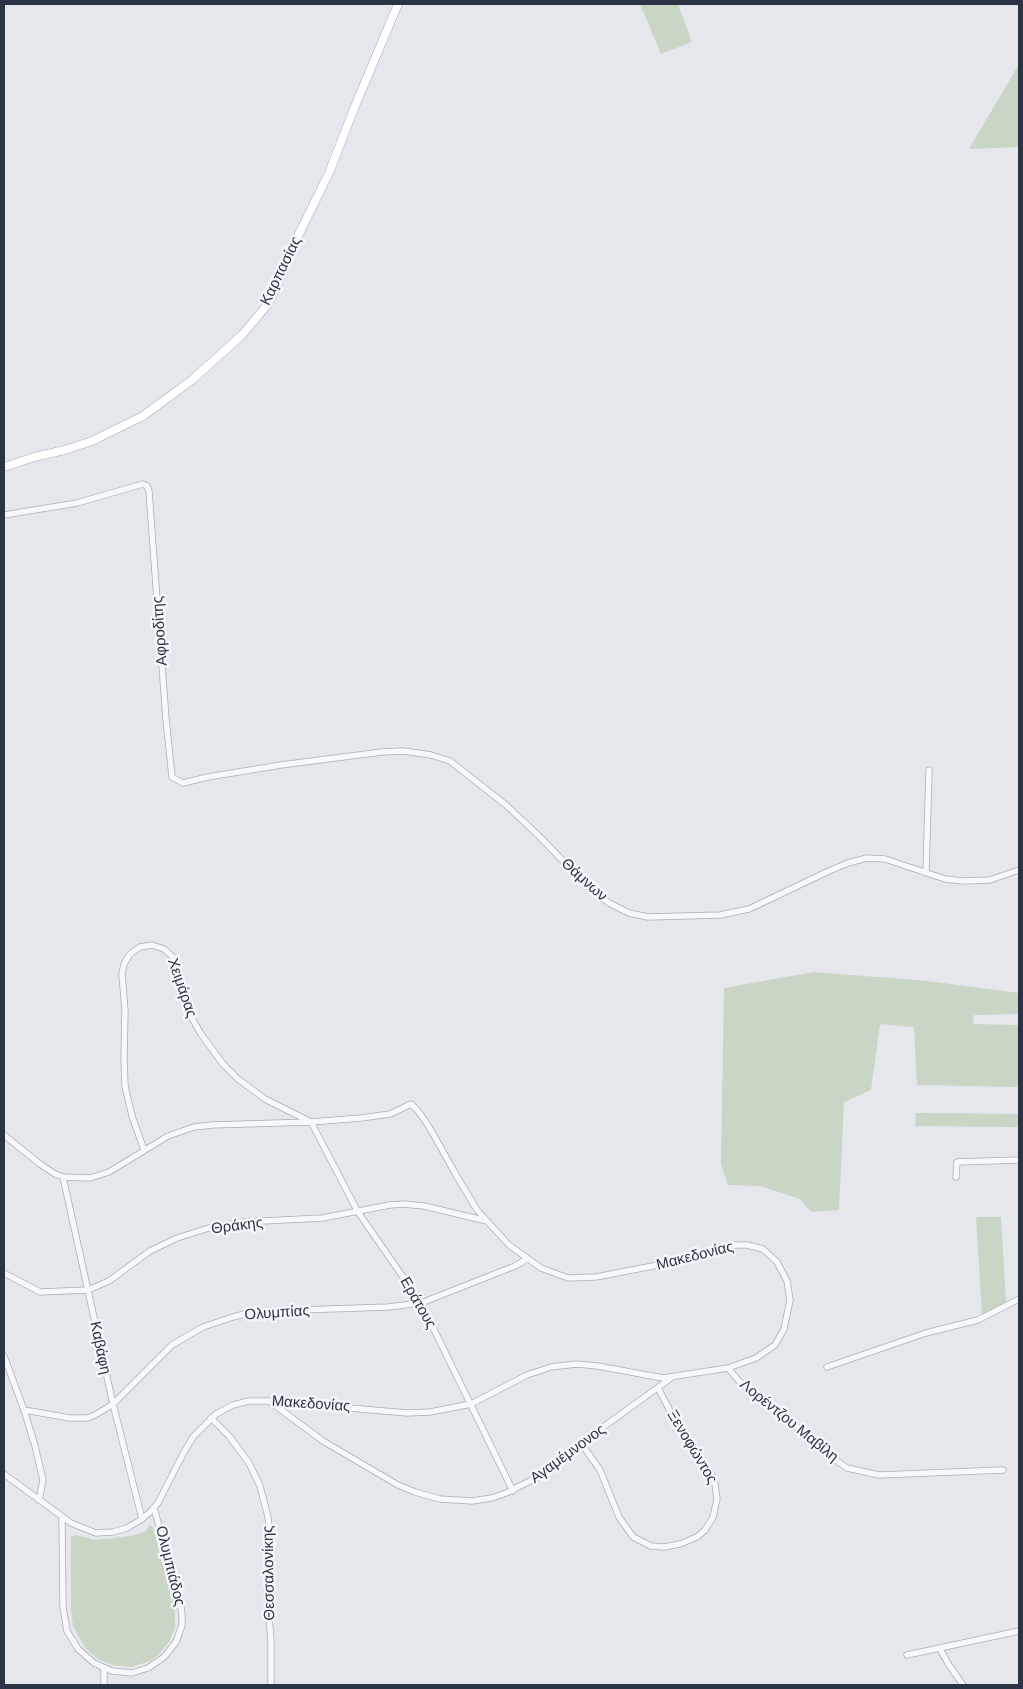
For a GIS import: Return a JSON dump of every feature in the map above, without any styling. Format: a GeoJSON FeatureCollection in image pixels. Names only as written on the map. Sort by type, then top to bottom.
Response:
{"type":"FeatureCollection","features":[{"type":"Feature","properties":{"kind":"street","name":"Καρπασίας"},"geometry":{"type":"LineString","coordinates":[[4,467],[92,441],[143,416],[192,380],[242,335],[268,304],[280,279],[294,244],[329,173],[398,4]]}},
{"type":"Feature","properties":{"kind":"street","name":"Αφροδίτης"},"geometry":{"type":"LineString","coordinates":[[4,514],[77,503],[144,484],[147,486],[154,546],[166,719],[172,776]]}},
{"type":"Feature","properties":{"kind":"street","name":"Θάμνων"},"geometry":{"type":"LineString","coordinates":[[172,776],[183,783],[281,765],[382,752],[403,751],[430,755],[450,761],[506,805],[588,887],[609,903],[629,913],[648,917],[720,915],[749,909],[828,871],[867,858],[885,859],[952,880],[979,881],[994,879],[1019,870]]}},
{"type":"Feature","properties":{"kind":"street"},"geometry":{"type":"LineString","coordinates":[[926,873],[929,770]]}},
{"type":"Feature","properties":{"kind":"street","name":"Χειμάρας"},"geometry":{"type":"LineString","coordinates":[[144,1150],[132,1116],[126,1086],[124,1068],[125,1011],[122,974],[124,964],[130,954],[140,947],[148,945],[164,948],[174,958],[192,1018],[200,1034],[222,1064],[260,1096],[311,1122]]}},
{"type":"Feature","properties":{"kind":"street","name":"Μακεδονίας"},"geometry":{"type":"LineString","coordinates":[[4,1135],[48,1170],[63,1176],[90,1178],[118,1167],[168,1136],[194,1127],[268,1122],[311,1122],[378,1116],[394,1113],[411,1104],[428,1125],[468,1196],[487,1222],[509,1245],[527,1259],[554,1274],[568,1278],[585,1278],[658,1265],[735,1245],[747,1245],[763,1249],[775,1259],[784,1274],[790,1300],[787,1320],[781,1335],[772,1348],[756,1358],[728,1368],[673,1377],[651,1377],[587,1364],[551,1367],[527,1375],[471,1404],[446,1410],[416,1413],[269,1401],[249,1401],[233,1405],[221,1410],[211,1418],[189,1444],[154,1508],[142,1519],[121,1530],[102,1533],[83,1529],[62,1518],[4,1474]]}},
{"type":"Feature","properties":{"kind":"street","name":"Εράτους"},"geometry":{"type":"LineString","coordinates":[[311,1122],[358,1212],[421,1303],[513,1490]]}},
{"type":"Feature","properties":{"kind":"street"},"geometry":{"type":"LineString","coordinates":[[956,1177],[957,1162],[1019,1160]]}},
{"type":"Feature","properties":{"kind":"street","name":"Καβάφη"},"geometry":{"type":"LineString","coordinates":[[63,1176],[112,1404],[142,1519]]}},
{"type":"Feature","properties":{"kind":"street","name":"Θράκης"},"geometry":{"type":"LineString","coordinates":[[4,1273],[40,1292],[88,1290],[109,1281],[150,1251],[177,1238],[209,1228],[243,1222],[322,1218],[390,1205],[414,1204],[487,1222]]}},
{"type":"Feature","properties":{"kind":"street","name":"Ολυμπίας"},"geometry":{"type":"LineString","coordinates":[[24,1410],[62,1417],[80,1418],[95,1415],[112,1404],[172,1345],[203,1327],[217,1322],[252,1312],[388,1307],[421,1303],[515,1266],[527,1259]]}},
{"type":"Feature","properties":{"kind":"street"},"geometry":{"type":"LineString","coordinates":[[827,1367],[926,1333],[978,1320],[1019,1299]]}},
{"type":"Feature","properties":{"kind":"street"},"geometry":{"type":"LineString","coordinates":[[4,1356],[24,1410],[43,1480],[39,1500]]}},
{"type":"Feature","properties":{"kind":"street","name":"Λορέντζου Μαβίλη"},"geometry":{"type":"LineString","coordinates":[[728,1368],[743,1384],[847,1468],[879,1475],[1003,1470]]}},
{"type":"Feature","properties":{"kind":"street","name":"Αγαμέμνονος"},"geometry":{"type":"LineString","coordinates":[[269,1401],[337,1450],[408,1490],[440,1499],[467,1501],[492,1498],[513,1490],[544,1474],[570,1455],[581,1443],[673,1377]]}},
{"type":"Feature","properties":{"kind":"street","name":"Ξενοφώντος"},"geometry":{"type":"LineString","coordinates":[[581,1443],[600,1470],[619,1517],[634,1537],[651,1546],[664,1547],[680,1544],[696,1537],[708,1526],[713,1517],[717,1499],[715,1484],[708,1470],[678,1426],[658,1388]]}},
{"type":"Feature","properties":{"kind":"street","name":"Θεσσαλονίκης"},"geometry":{"type":"LineString","coordinates":[[211,1418],[229,1436],[249,1463],[260,1486],[268,1517],[270,1543],[267,1594],[271,1641],[271,1685]]}},
{"type":"Feature","properties":{"kind":"street","name":"Ολυμπιάδος"},"geometry":{"type":"LineString","coordinates":[[62,1518],[63,1607],[66,1626],[78,1649],[90,1660],[104,1669],[127,1673],[137,1672],[159,1662],[169,1652],[181,1631],[181,1608],[154,1508]]}},
{"type":"Feature","properties":{"kind":"street"},"geometry":{"type":"LineString","coordinates":[[907,1654],[940,1649],[1019,1631]]}},
{"type":"Feature","properties":{"kind":"street"},"geometry":{"type":"LineString","coordinates":[[940,1649],[963,1685]]}},
{"type":"Feature","properties":{"kind":"street"},"geometry":{"type":"LineString","coordinates":[[104,1669],[104,1685]]}},
{"type":"Feature","properties":{"kind":"green space"},"geometry":{"type":"Polygon","coordinates":[[[640,4],[678,4],[692,42],[661,54],[640,4]]]}},
{"type":"Feature","properties":{"kind":"green space"},"geometry":{"type":"Polygon","coordinates":[[[1019,64],[1019,147],[969,149],[1019,64]]]}},
{"type":"Feature","properties":{"kind":"green space"},"geometry":{"type":"Polygon","coordinates":[[[814,972],[927,981],[1019,993],[1019,1014],[974,1015],[973,1024],[1019,1025],[1019,1087],[917,1085],[914,1027],[880,1024],[871,1090],[844,1102],[839,1210],[811,1212],[800,1199],[760,1186],[728,1185],[721,1164],[724,988],[814,972]]]}},
{"type":"Feature","properties":{"kind":"green space"},"geometry":{"type":"Polygon","coordinates":[[[916,1113],[1019,1114],[1019,1127],[915,1126],[916,1113]]]}},
{"type":"Feature","properties":{"kind":"green space"},"geometry":{"type":"Polygon","coordinates":[[[976,1217],[1001,1217],[1006,1302],[982,1315],[976,1217]]]}},
{"type":"Feature","properties":{"kind":"green space"},"geometry":{"type":"Polygon","coordinates":[[[150,1525],[153,1527],[172,1599],[175,1628],[169,1642],[150,1661],[132,1667],[112,1665],[100,1660],[89,1652],[73,1626],[71,1610],[71,1537],[76,1535],[95,1540],[130,1536],[145,1532],[150,1525]]]}}]}
